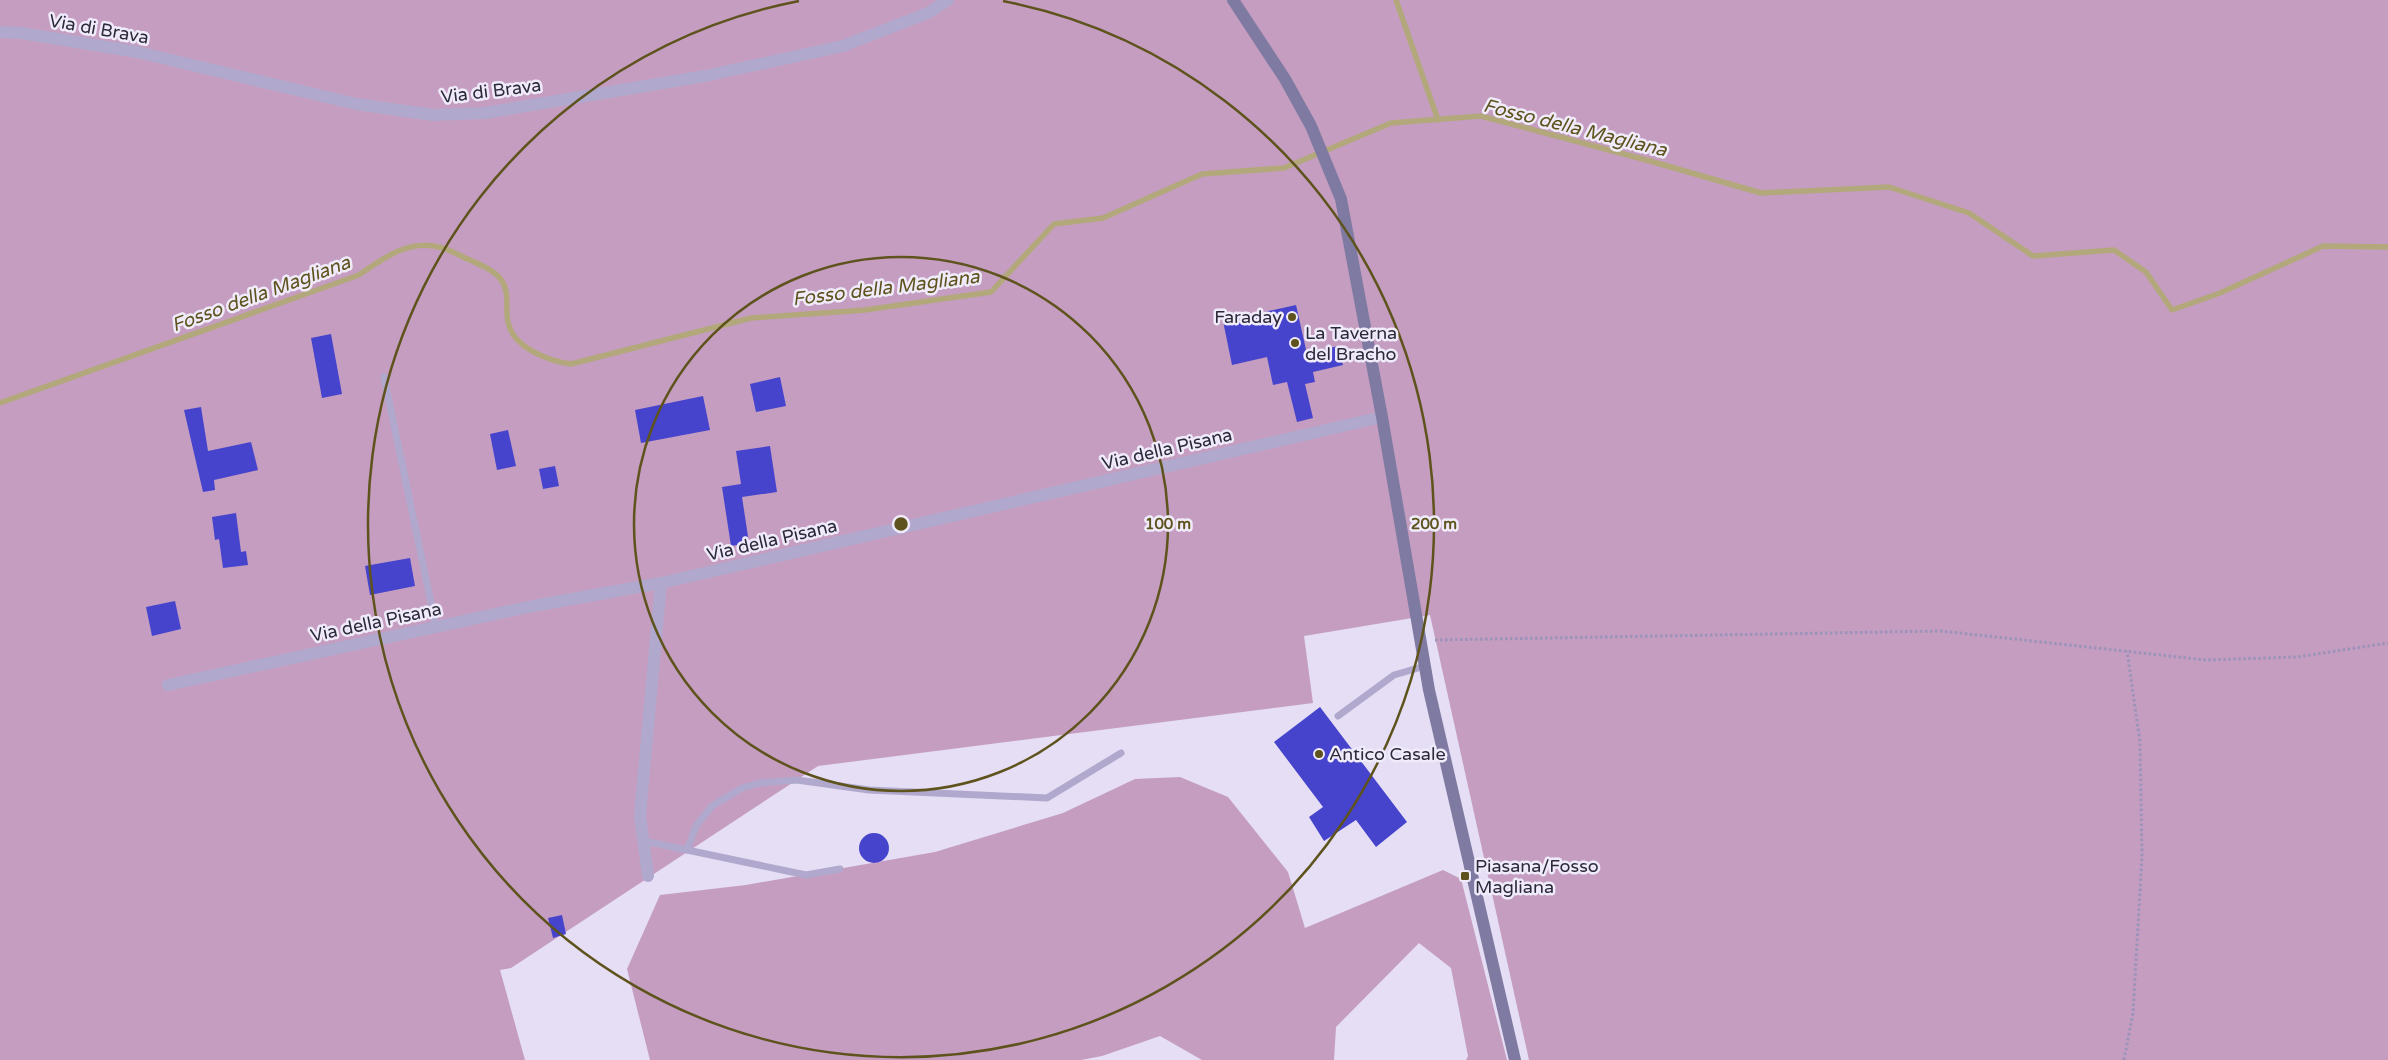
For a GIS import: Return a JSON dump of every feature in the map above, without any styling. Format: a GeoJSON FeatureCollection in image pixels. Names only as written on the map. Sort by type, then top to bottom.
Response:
{"type":"FeatureCollection","features":[{"type":"Feature","properties":{"kind":"main road"},"geometry":{"type":"LineString","coordinates":[[1233,0],[1285,79],[1311,126],[1335,180],[1341,199],[1382,417],[1425,666],[1515,1060]]}},
{"type":"Feature","properties":{"kind":"street","name":"Via di Brava"},"geometry":{"type":"LineString","coordinates":[[0,32],[21,33],[137,52],[356,104],[433,116],[485,113],[696,78],[843,46],[928,13],[948,0]]}},
{"type":"Feature","properties":{"kind":"street","name":"Via della Pisana"},"geometry":{"type":"LineString","coordinates":[[168,685],[533,606],[661,583],[1382,417]]}},
{"type":"Feature","properties":{"kind":"street"},"geometry":{"type":"LineString","coordinates":[[648,876],[640,815],[661,583]]}},
{"type":"Feature","properties":{"kind":"lane"},"geometry":{"type":"LineString","coordinates":[[384,377],[436,627]]}},
{"type":"Feature","properties":{"kind":"lane"},"geometry":{"type":"LineString","coordinates":[[1338,716],[1394,675],[1425,666]]}},
{"type":"Feature","properties":{"kind":"lane"},"geometry":{"type":"LineString","coordinates":[[687,850],[696,826],[712,806],[742,788],[760,783],[797,780],[869,790],[1046,798],[1121,753]]}},
{"type":"Feature","properties":{"kind":"lane"},"geometry":{"type":"LineString","coordinates":[[644,841],[806,875],[840,869]]}},
{"type":"Feature","properties":{"kind":"path"},"geometry":{"type":"LineString","coordinates":[[1420,639],[1446,641],[1941,631],[2206,660],[2297,658],[2388,643]]}},
{"type":"Feature","properties":{"kind":"path"},"geometry":{"type":"LineString","coordinates":[[2124,1060],[2133,1013],[2142,856],[2140,742],[2127,651]]}},
{"type":"Feature","properties":{"kind":"shaded area"},"geometry":{"type":"Polygon","coordinates":[[[0,0],[2388,0],[2388,1060],[1529,1060],[1430,615],[1304,636],[1313,703],[818,766],[511,968],[500,970],[525,1060],[0,1060],[0,0]]]}},
{"type":"Feature","properties":{"kind":"shaded area"},"geometry":{"type":"Polygon","coordinates":[[[1180,777],[1228,797],[1288,872],[1305,928],[1443,870],[1461,879],[1507,1060],[1466,1060],[1468,1056],[1451,968],[1419,943],[1336,1027],[1334,1060],[1202,1060],[1160,1036],[1102,1056],[1081,1060],[650,1060],[627,969],[660,895],[746,885],[935,852],[1063,813],[1135,779],[1180,777]]]}},
{"type":"Feature","properties":{"kind":"building"},"geometry":{"type":"Polygon","coordinates":[[[1296,305],[1307,354],[1338,346],[1343,365],[1313,372],[1315,382],[1305,384],[1313,418],[1297,422],[1287,382],[1273,385],[1267,357],[1232,365],[1223,321],[1296,305]]]}},
{"type":"Feature","properties":{"kind":"building"},"geometry":{"type":"Polygon","coordinates":[[[331,334],[342,394],[322,398],[311,338],[331,334]]]}},
{"type":"Feature","properties":{"kind":"building"},"geometry":{"type":"Polygon","coordinates":[[[780,377],[786,406],[756,412],[750,384],[780,377]]]}},
{"type":"Feature","properties":{"kind":"building"},"geometry":{"type":"Polygon","coordinates":[[[703,396],[710,430],[641,443],[635,410],[703,396]]]}},
{"type":"Feature","properties":{"kind":"building"},"geometry":{"type":"Polygon","coordinates":[[[201,407],[208,451],[251,442],[258,470],[214,480],[215,490],[203,492],[184,410],[201,407]]]}},
{"type":"Feature","properties":{"kind":"building"},"geometry":{"type":"Polygon","coordinates":[[[508,430],[516,466],[497,470],[490,434],[508,430]]]}},
{"type":"Feature","properties":{"kind":"building"},"geometry":{"type":"Polygon","coordinates":[[[770,446],[777,492],[742,497],[749,543],[731,546],[722,487],[741,484],[736,451],[770,446]]]}},
{"type":"Feature","properties":{"kind":"building"},"geometry":{"type":"Polygon","coordinates":[[[555,466],[559,486],[543,489],[539,469],[555,466]]]}},
{"type":"Feature","properties":{"kind":"building"},"geometry":{"type":"Polygon","coordinates":[[[236,513],[241,552],[246,551],[248,565],[223,568],[219,539],[215,540],[212,517],[236,513]]]}},
{"type":"Feature","properties":{"kind":"building"},"geometry":{"type":"Polygon","coordinates":[[[410,558],[415,586],[370,595],[365,566],[410,558]]]}},
{"type":"Feature","properties":{"kind":"building"},"geometry":{"type":"Polygon","coordinates":[[[175,601],[181,629],[152,636],[146,607],[175,601]]]}},
{"type":"Feature","properties":{"kind":"building"},"geometry":{"type":"Polygon","coordinates":[[[1320,707],[1407,822],[1376,847],[1356,820],[1324,841],[1309,817],[1323,807],[1274,742],[1320,707]]]}},
{"type":"Feature","properties":{"kind":"building"},"geometry":{"type":"Polygon","coordinates":[[[874,833],[885,837],[889,848],[885,859],[874,863],[863,859],[859,848],[863,837],[874,833]]]}},
{"type":"Feature","properties":{"kind":"building"},"geometry":{"type":"Polygon","coordinates":[[[562,915],[566,934],[553,938],[548,918],[562,915]]]}},
{"type":"Feature","properties":{"kind":"waterway"},"geometry":{"type":"LineString","coordinates":[[1396,0],[1438,120]]}},
{"type":"Feature","properties":{"kind":"waterway","name":"Fosso della Magliana"},"geometry":{"type":"LineString","coordinates":[[0,403],[359,275],[386,257],[406,248],[417,246],[428,245],[447,249],[496,274],[502,281],[506,291],[508,322],[511,331],[517,339],[533,352],[553,360],[571,364],[751,318],[865,310],[991,292],[1054,224],[1103,218],[1202,174],[1284,168],[1391,123],[1481,116],[1761,193],[1889,187],[1969,213],[2033,256],[2114,250],[2146,272],[2172,310],[2220,293],[2323,246],[2388,247]]}},
{"type":"Feature","properties":{"kind":"place","name":"Faraday"},"geometry":{"type":"Point","coordinates":[1292,317]}},
{"type":"Feature","properties":{"kind":"place","name":"La Taverna del Bracho"},"geometry":{"type":"Point","coordinates":[1295,343]}},
{"type":"Feature","properties":{"kind":"place","name":"Antico Casale"},"geometry":{"type":"Point","coordinates":[1319,754]}},
{"type":"Feature","properties":{"kind":"place","name":"Piasana/Fosso Magliana"},"geometry":{"type":"Point","coordinates":[1465,876]}}]}
